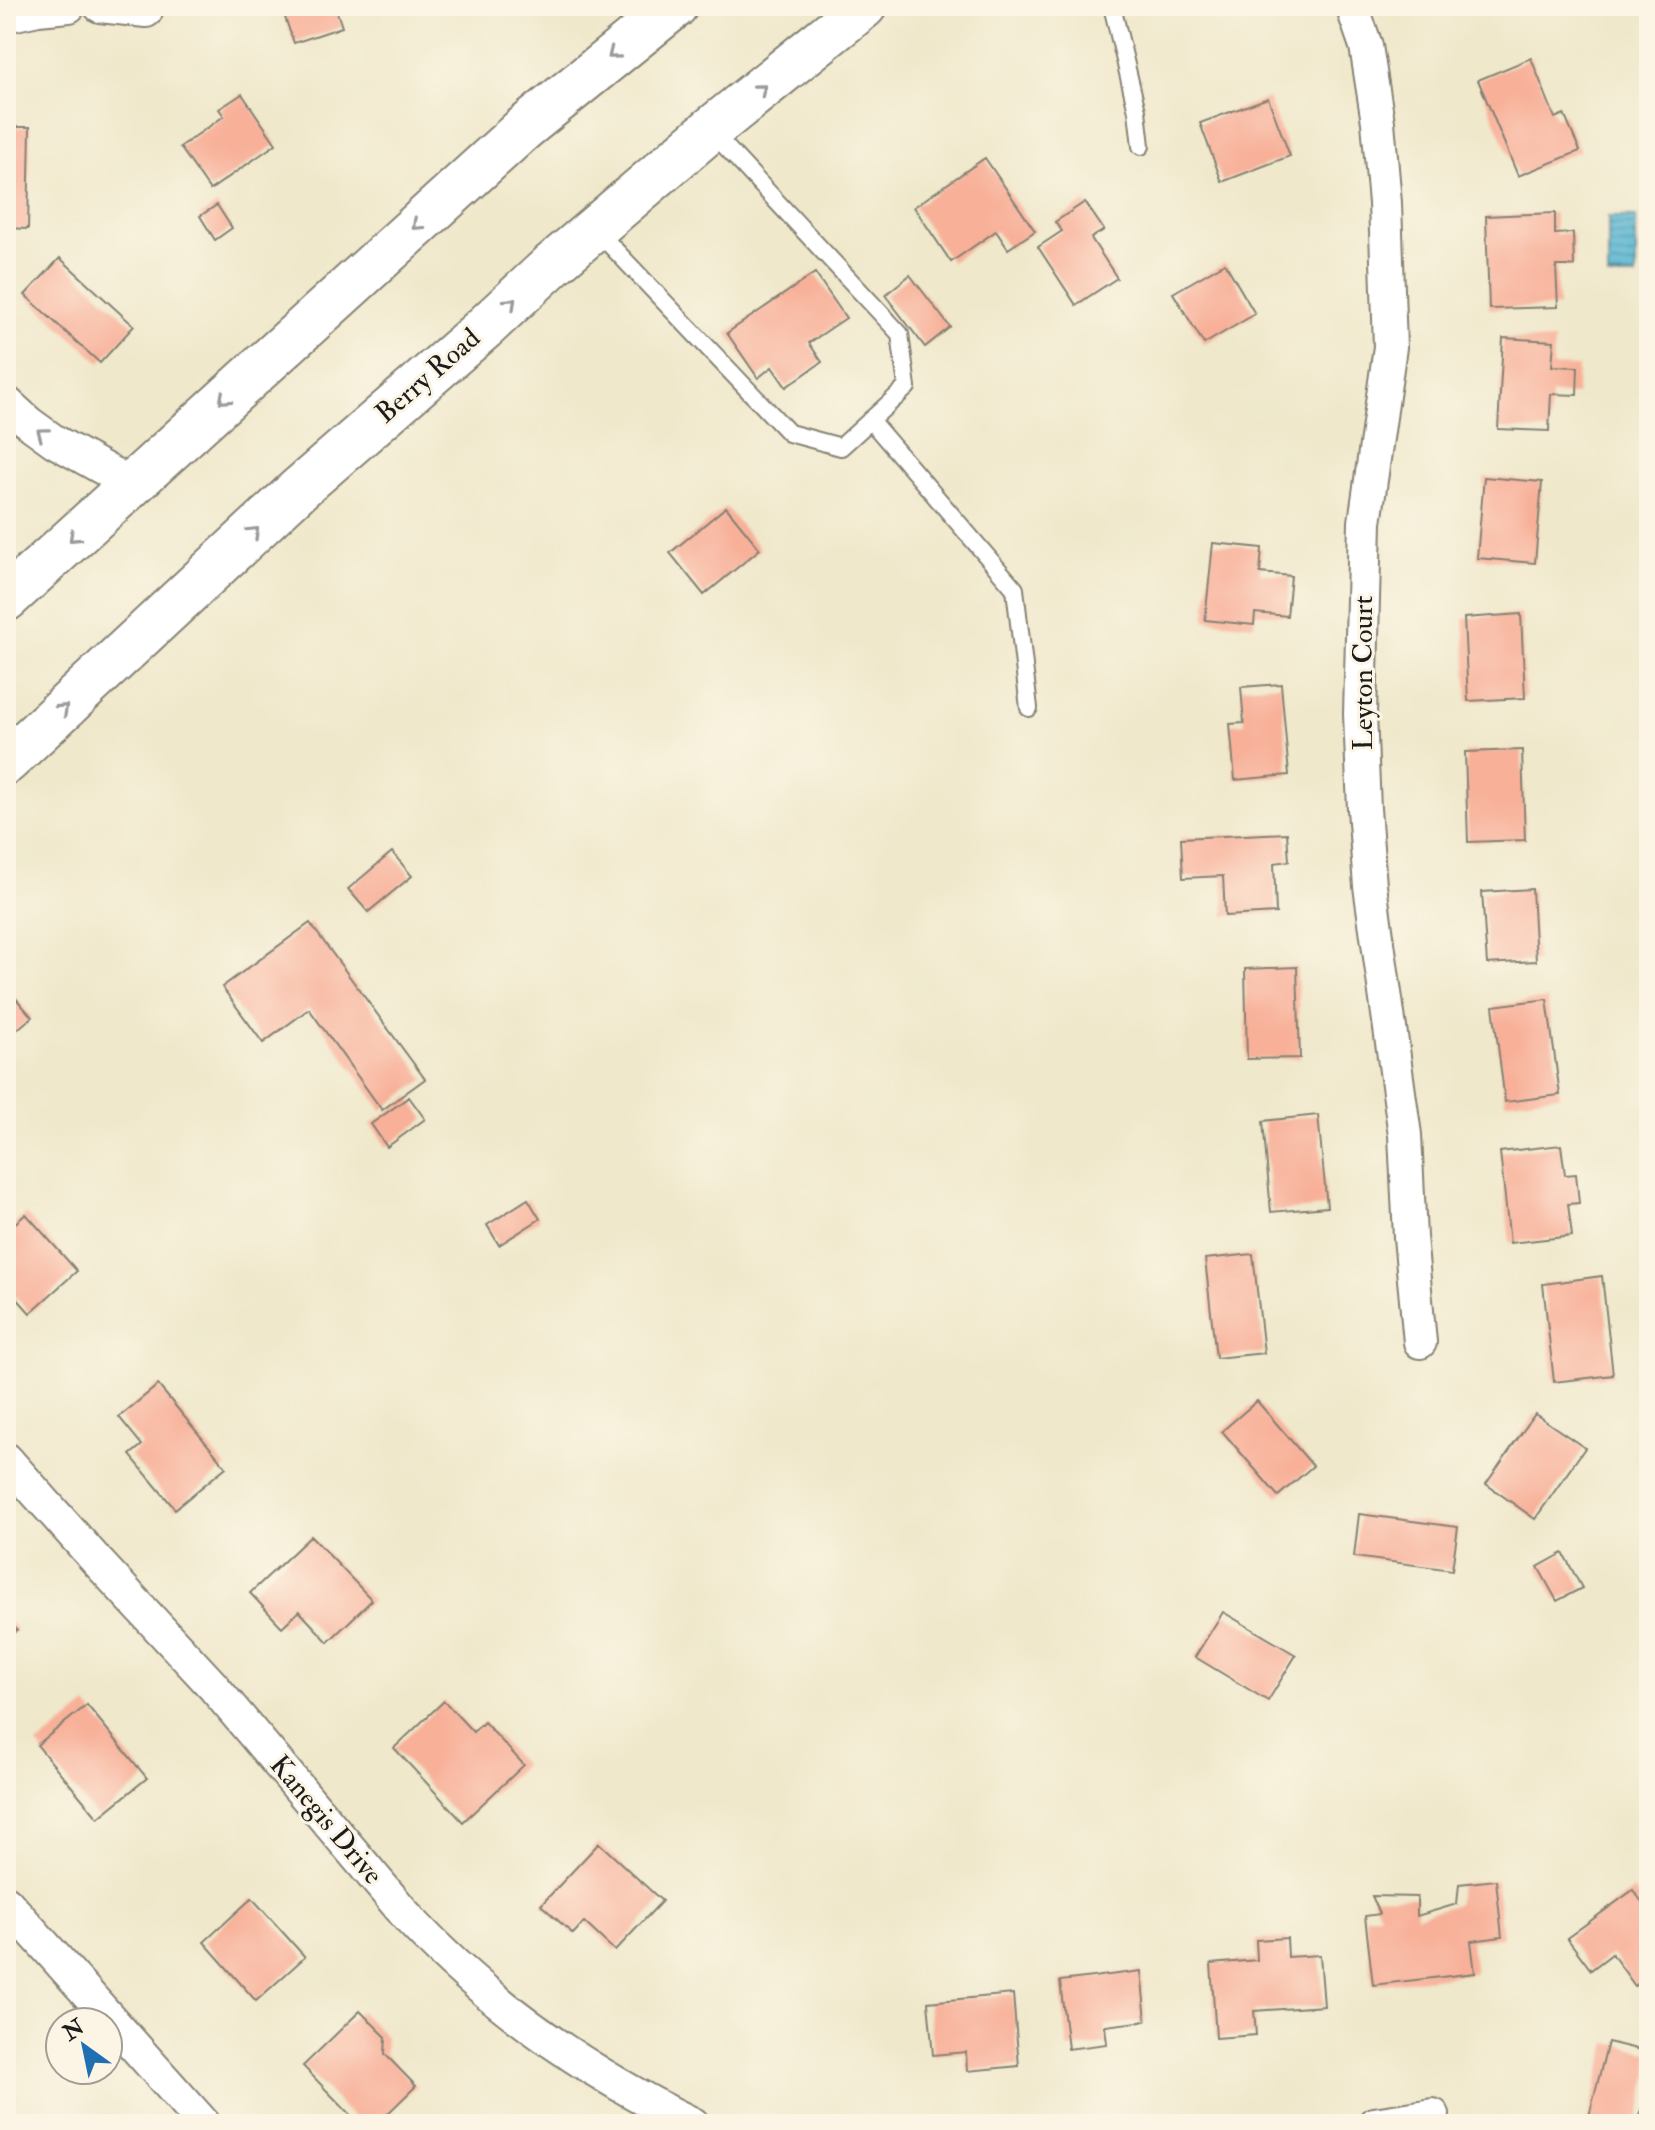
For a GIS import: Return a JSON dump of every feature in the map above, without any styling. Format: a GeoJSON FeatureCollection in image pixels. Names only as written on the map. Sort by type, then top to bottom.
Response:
{"type":"FeatureCollection","features":[{"type":"Feature","properties":{"kind":"highway"},"geometry":{"type":"LineString","coordinates":[[6,599],[523,129],[675,6]]}},
{"type":"Feature","properties":{"kind":"highway","name":"Berry Road"},"geometry":{"type":"LineString","coordinates":[[6,762],[299,489],[594,229],[710,130],[864,6]]}},
{"type":"Feature","properties":{"kind":"street"},"geometry":{"type":"LineString","coordinates":[[6,16],[69,6]]}},
{"type":"Feature","properties":{"kind":"street"},"geometry":{"type":"LineString","coordinates":[[100,6],[146,11]]}},
{"type":"Feature","properties":{"kind":"street","name":"Leyton Court"},"geometry":{"type":"LineString","coordinates":[[1352,6],[1366,46],[1378,122],[1385,203],[1390,347],[1365,522],[1360,714],[1364,809],[1370,886],[1405,1135],[1420,1342]]}},
{"type":"Feature","properties":{"kind":"street"},"geometry":{"type":"LineString","coordinates":[[6,402],[54,441],[131,484]]}},
{"type":"Feature","properties":{"kind":"street","name":"Kanegis Drive"},"geometry":{"type":"LineString","coordinates":[[6,1459],[212,1685],[445,1957],[533,2030],[591,2069],[693,2124]]}},
{"type":"Feature","properties":{"kind":"street"},"geometry":{"type":"LineString","coordinates":[[6,1902],[204,2124]]}},
{"type":"Feature","properties":{"kind":"street"},"geometry":{"type":"LineString","coordinates":[[1374,2124],[1433,2115]]}},
{"type":"Feature","properties":{"kind":"lane"},"geometry":{"type":"LineString","coordinates":[[1112,6],[1137,111],[1141,146]]}},
{"type":"Feature","properties":{"kind":"lane"},"geometry":{"type":"LineString","coordinates":[[594,229],[789,433],[841,447],[907,387],[900,334],[710,130]]}},
{"type":"Feature","properties":{"kind":"lane"},"geometry":{"type":"LineString","coordinates":[[870,420],[1015,589],[1029,708]]}},
{"type":"Feature","properties":{"kind":"water"},"geometry":{"type":"Polygon","coordinates":[[[1608,217],[1636,217],[1636,277],[1608,277],[1608,217]]]}},
{"type":"Feature","properties":{"kind":"building"},"geometry":{"type":"Polygon","coordinates":[[[281,6],[335,6],[342,27],[294,43],[281,6]]]}},
{"type":"Feature","properties":{"kind":"building"},"geometry":{"type":"Polygon","coordinates":[[[1531,58],[1555,118],[1564,114],[1580,151],[1518,176],[1478,80],[1531,58]]]}},
{"type":"Feature","properties":{"kind":"building"},"geometry":{"type":"Polygon","coordinates":[[[242,94],[276,144],[210,190],[180,147],[224,116],[219,109],[242,94]]]}},
{"type":"Feature","properties":{"kind":"building"},"geometry":{"type":"Polygon","coordinates":[[[1268,98],[1290,156],[1222,182],[1200,123],[1268,98]]]}},
{"type":"Feature","properties":{"kind":"building"},"geometry":{"type":"Polygon","coordinates":[[[6,127],[30,127],[28,229],[6,228],[6,127]]]}},
{"type":"Feature","properties":{"kind":"building"},"geometry":{"type":"Polygon","coordinates":[[[985,158],[1035,231],[1008,249],[996,231],[951,262],[914,207],[985,158]]]}},
{"type":"Feature","properties":{"kind":"building"},"geometry":{"type":"Polygon","coordinates":[[[1085,202],[1104,230],[1091,238],[1117,278],[1076,305],[1038,247],[1062,231],[1055,222],[1085,202]]]}},
{"type":"Feature","properties":{"kind":"building"},"geometry":{"type":"Polygon","coordinates":[[[217,205],[232,228],[215,240],[200,216],[217,205]]]}},
{"type":"Feature","properties":{"kind":"building"},"geometry":{"type":"Polygon","coordinates":[[[1555,213],[1555,234],[1573,233],[1574,266],[1556,266],[1558,307],[1489,309],[1486,216],[1555,213]]]}},
{"type":"Feature","properties":{"kind":"building"},"geometry":{"type":"Polygon","coordinates":[[[60,258],[134,326],[100,363],[25,295],[60,258]]]}},
{"type":"Feature","properties":{"kind":"building"},"geometry":{"type":"Polygon","coordinates":[[[1225,263],[1255,314],[1204,344],[1173,293],[1225,263]]]}},
{"type":"Feature","properties":{"kind":"building"},"geometry":{"type":"Polygon","coordinates":[[[815,273],[846,318],[809,343],[822,362],[786,387],[772,367],[758,378],[727,333],[815,273]]]}},
{"type":"Feature","properties":{"kind":"building"},"geometry":{"type":"Polygon","coordinates":[[[910,275],[950,327],[925,347],[885,295],[910,275]]]}},
{"type":"Feature","properties":{"kind":"building"},"geometry":{"type":"Polygon","coordinates":[[[1503,338],[1554,341],[1552,366],[1578,367],[1577,395],[1551,394],[1549,431],[1498,429],[1503,338]]]}},
{"type":"Feature","properties":{"kind":"building"},"geometry":{"type":"Polygon","coordinates":[[[1484,477],[1542,482],[1535,563],[1477,558],[1484,477]]]}},
{"type":"Feature","properties":{"kind":"building"},"geometry":{"type":"Polygon","coordinates":[[[726,507],[760,549],[704,595],[670,553],[726,507]]]}},
{"type":"Feature","properties":{"kind":"building"},"geometry":{"type":"Polygon","coordinates":[[[1213,543],[1262,548],[1260,573],[1291,576],[1287,616],[1255,613],[1254,625],[1205,620],[1213,543]]]}},
{"type":"Feature","properties":{"kind":"building"},"geometry":{"type":"Polygon","coordinates":[[[1521,614],[1525,698],[1468,701],[1464,618],[1521,614]]]}},
{"type":"Feature","properties":{"kind":"building"},"geometry":{"type":"Polygon","coordinates":[[[1281,684],[1289,775],[1235,780],[1230,724],[1244,723],[1241,687],[1281,684]]]}},
{"type":"Feature","properties":{"kind":"building"},"geometry":{"type":"Polygon","coordinates":[[[1522,750],[1525,840],[1468,842],[1465,752],[1522,750]]]}},
{"type":"Feature","properties":{"kind":"building"},"geometry":{"type":"Polygon","coordinates":[[[1287,833],[1289,861],[1274,863],[1276,913],[1225,916],[1223,876],[1183,878],[1181,838],[1287,833]]]}},
{"type":"Feature","properties":{"kind":"building"},"geometry":{"type":"Polygon","coordinates":[[[392,852],[412,876],[368,912],[348,889],[392,852]]]}},
{"type":"Feature","properties":{"kind":"building"},"geometry":{"type":"Polygon","coordinates":[[[1532,889],[1536,961],[1487,964],[1482,892],[1532,889]]]}},
{"type":"Feature","properties":{"kind":"building"},"geometry":{"type":"Polygon","coordinates":[[[310,923],[425,1079],[382,1110],[309,1009],[263,1043],[222,987],[310,923]]]}},
{"type":"Feature","properties":{"kind":"building"},"geometry":{"type":"Polygon","coordinates":[[[1297,967],[1300,1058],[1247,1059],[1245,969],[1297,967]]]}},
{"type":"Feature","properties":{"kind":"building"},"geometry":{"type":"Polygon","coordinates":[[[6,987],[32,1017],[6,1039],[6,987]]]}},
{"type":"Feature","properties":{"kind":"building"},"geometry":{"type":"Polygon","coordinates":[[[1547,999],[1560,1095],[1505,1102],[1493,1006],[1547,999]]]}},
{"type":"Feature","properties":{"kind":"building"},"geometry":{"type":"Polygon","coordinates":[[[409,1097],[425,1119],[387,1147],[371,1124],[409,1097]]]}},
{"type":"Feature","properties":{"kind":"building"},"geometry":{"type":"Polygon","coordinates":[[[1318,1115],[1327,1207],[1271,1212],[1263,1121],[1318,1115]]]}},
{"type":"Feature","properties":{"kind":"building"},"geometry":{"type":"Polygon","coordinates":[[[1561,1145],[1565,1175],[1576,1174],[1579,1203],[1568,1204],[1572,1236],[1510,1243],[1500,1152],[1561,1145]]]}},
{"type":"Feature","properties":{"kind":"building"},"geometry":{"type":"Polygon","coordinates":[[[528,1199],[540,1219],[499,1245],[487,1225],[528,1199]]]}},
{"type":"Feature","properties":{"kind":"building"},"geometry":{"type":"Polygon","coordinates":[[[26,1214],[77,1271],[30,1313],[6,1286],[6,1231],[26,1214]]]}},
{"type":"Feature","properties":{"kind":"building"},"geometry":{"type":"Polygon","coordinates":[[[1253,1254],[1264,1353],[1216,1358],[1205,1259],[1253,1254]]]}},
{"type":"Feature","properties":{"kind":"building"},"geometry":{"type":"Polygon","coordinates":[[[1602,1276],[1613,1375],[1554,1382],[1543,1284],[1602,1276]]]}},
{"type":"Feature","properties":{"kind":"building"},"geometry":{"type":"Polygon","coordinates":[[[158,1385],[226,1467],[175,1509],[130,1455],[142,1445],[119,1417],[158,1385]]]}},
{"type":"Feature","properties":{"kind":"building"},"geometry":{"type":"Polygon","coordinates":[[[1257,1401],[1313,1466],[1278,1496],[1222,1431],[1257,1401]]]}},
{"type":"Feature","properties":{"kind":"building"},"geometry":{"type":"Polygon","coordinates":[[[1535,1414],[1585,1448],[1535,1519],[1486,1484],[1535,1414]]]}},
{"type":"Feature","properties":{"kind":"building"},"geometry":{"type":"Polygon","coordinates":[[[1359,1514],[1458,1527],[1452,1570],[1354,1557],[1359,1514]]]}},
{"type":"Feature","properties":{"kind":"building"},"geometry":{"type":"Polygon","coordinates":[[[311,1536],[372,1600],[328,1642],[299,1611],[282,1627],[250,1593],[311,1536]]]}},
{"type":"Feature","properties":{"kind":"building"},"geometry":{"type":"Polygon","coordinates":[[[1563,1553],[1582,1588],[1557,1601],[1538,1567],[1563,1553]]]}},
{"type":"Feature","properties":{"kind":"building"},"geometry":{"type":"Polygon","coordinates":[[[1223,1612],[1296,1655],[1268,1701],[1195,1657],[1223,1612]]]}},
{"type":"Feature","properties":{"kind":"building"},"geometry":{"type":"Polygon","coordinates":[[[6,1617],[17,1630],[6,1639],[6,1617]]]}},
{"type":"Feature","properties":{"kind":"building"},"geometry":{"type":"Polygon","coordinates":[[[444,1701],[473,1732],[484,1722],[524,1765],[463,1822],[394,1748],[444,1701]]]}},
{"type":"Feature","properties":{"kind":"building"},"geometry":{"type":"Polygon","coordinates":[[[87,1705],[147,1778],[98,1818],[37,1745],[87,1705]]]}},
{"type":"Feature","properties":{"kind":"building"},"geometry":{"type":"Polygon","coordinates":[[[599,1843],[662,1901],[615,1951],[584,1922],[573,1934],[541,1905],[599,1843]]]}},
{"type":"Feature","properties":{"kind":"building"},"geometry":{"type":"Polygon","coordinates":[[[1496,1880],[1502,1937],[1471,1941],[1475,1973],[1373,1985],[1365,1916],[1380,1914],[1372,1896],[1417,1897],[1417,1916],[1457,1904],[1459,1884],[1496,1880]]]}},
{"type":"Feature","properties":{"kind":"building"},"geometry":{"type":"Polygon","coordinates":[[[1633,1890],[1649,1911],[1649,1975],[1635,1986],[1612,1954],[1591,1970],[1567,1938],[1633,1890]]]}},
{"type":"Feature","properties":{"kind":"building"},"geometry":{"type":"Polygon","coordinates":[[[252,1898],[305,1957],[256,2001],[204,1942],[252,1898]]]}},
{"type":"Feature","properties":{"kind":"building"},"geometry":{"type":"Polygon","coordinates":[[[1287,1938],[1288,1957],[1320,1955],[1324,2006],[1254,2011],[1256,2035],[1216,2038],[1211,1964],[1257,1960],[1256,1940],[1287,1938]]]}},
{"type":"Feature","properties":{"kind":"building"},"geometry":{"type":"Polygon","coordinates":[[[1141,1971],[1146,2021],[1105,2026],[1107,2044],[1068,2049],[1060,1981],[1141,1971]]]}},
{"type":"Feature","properties":{"kind":"building"},"geometry":{"type":"Polygon","coordinates":[[[1013,1994],[1019,2066],[967,2071],[966,2052],[933,2055],[928,2002],[1013,1994]]]}},
{"type":"Feature","properties":{"kind":"building"},"geometry":{"type":"Polygon","coordinates":[[[360,2011],[386,2037],[385,2054],[416,2086],[377,2124],[359,2124],[303,2066],[360,2011]]]}},
{"type":"Feature","properties":{"kind":"building"},"geometry":{"type":"Polygon","coordinates":[[[1608,2042],[1649,2052],[1649,2077],[1638,2124],[1587,2124],[1608,2042]]]}}]}
